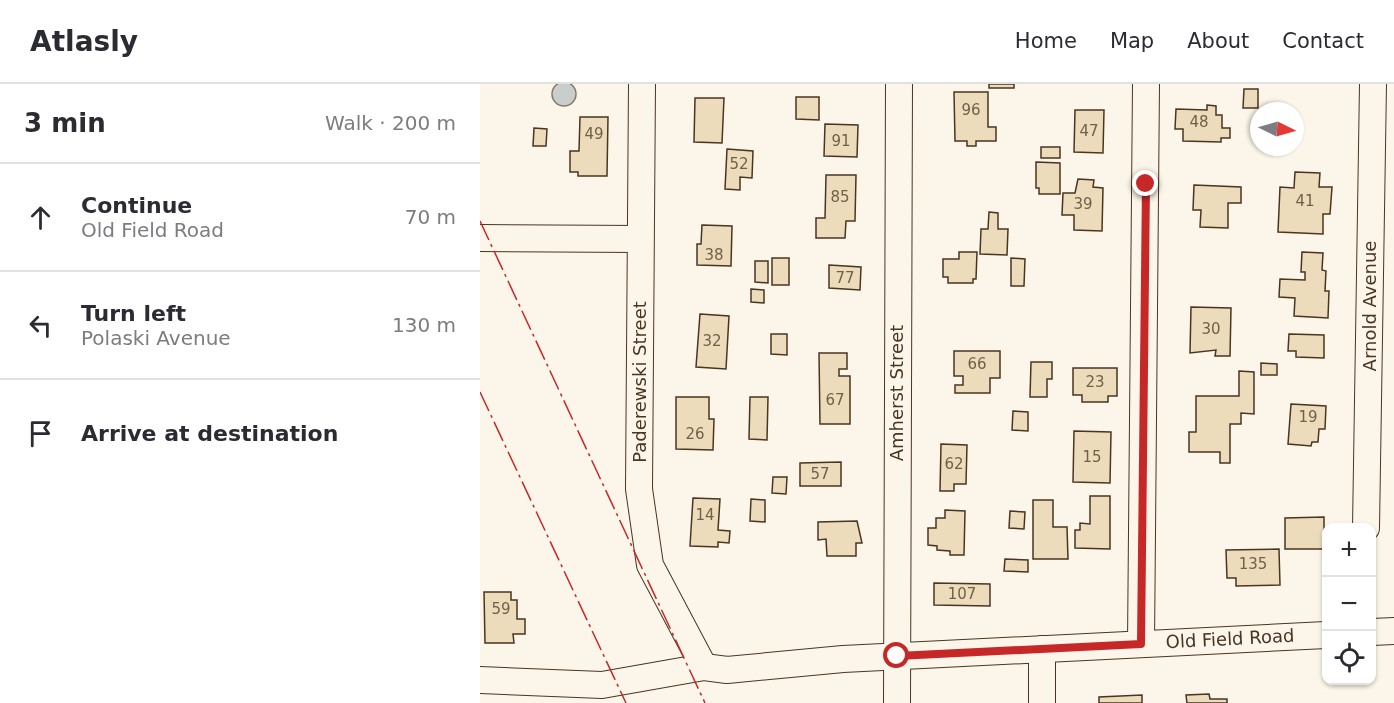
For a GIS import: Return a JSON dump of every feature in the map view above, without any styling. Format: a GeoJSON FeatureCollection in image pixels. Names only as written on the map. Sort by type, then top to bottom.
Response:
{"type":"FeatureCollection","features":[{"type":"Feature","properties":{"kind":"street","name":"Paderewski Street"},"geometry":{"type":"LineString","coordinates":[[642,84],[639,489],[650,565],[704,667]]}},
{"type":"Feature","properties":{"kind":"street","name":"Amherst Street"},"geometry":{"type":"LineString","coordinates":[[897,703],[899,84]]}},
{"type":"Feature","properties":{"kind":"street"},"geometry":{"type":"LineString","coordinates":[[1141,644],[1146,84]]}},
{"type":"Feature","properties":{"kind":"street","name":"Arnold Avenue"},"geometry":{"type":"LineString","coordinates":[[1366,523],[1373,84]]}},
{"type":"Feature","properties":{"kind":"street"},"geometry":{"type":"LineString","coordinates":[[480,238],[640,239]]}},
{"type":"Feature","properties":{"kind":"street"},"geometry":{"type":"LineString","coordinates":[[1376,632],[1394,631]]}},
{"type":"Feature","properties":{"kind":"street","name":"Old Field Road"},"geometry":{"type":"LineString","coordinates":[[480,680],[602,685],[704,667],[727,670],[897,656],[1322,635]]}},
{"type":"Feature","properties":{"kind":"street"},"geometry":{"type":"LineString","coordinates":[[1042,649],[1042,703]]}},
{"type":"Feature","properties":{"kind":"shaded area"},"geometry":{"type":"Polygon","coordinates":[[[564,82],[573,85],[576,94],[573,103],[564,106],[555,103],[552,94],[555,85],[564,82]]]}},
{"type":"Feature","properties":{"kind":"building"},"geometry":{"type":"Polygon","coordinates":[[[989,84],[1014,84],[1014,88],[989,88],[989,84]]]}},
{"type":"Feature","properties":{"kind":"building"},"geometry":{"type":"Polygon","coordinates":[[[1244,89],[1258,89],[1258,102],[1250,102],[1250,108],[1243,108],[1244,89]]]}},
{"type":"Feature","properties":{"kind":"building"},"geometry":{"type":"Polygon","coordinates":[[[954,92],[988,92],[988,127],[996,127],[996,141],[976,141],[976,146],[967,146],[967,141],[955,141],[954,92]]]}},
{"type":"Feature","properties":{"kind":"building"},"geometry":{"type":"Polygon","coordinates":[[[796,97],[819,97],[819,120],[796,119],[796,97]]]}},
{"type":"Feature","properties":{"kind":"building"},"geometry":{"type":"Polygon","coordinates":[[[695,98],[724,98],[722,143],[694,142],[695,98]]]}},
{"type":"Feature","properties":{"kind":"building"},"geometry":{"type":"Polygon","coordinates":[[[1207,105],[1216,106],[1216,115],[1222,115],[1222,128],[1230,128],[1230,138],[1221,138],[1221,142],[1183,141],[1183,129],[1175,129],[1176,109],[1207,110],[1207,105]]]}},
{"type":"Feature","properties":{"kind":"building"},"geometry":{"type":"Polygon","coordinates":[[[1075,110],[1104,110],[1103,153],[1074,152],[1075,110]]]}},
{"type":"Feature","properties":{"kind":"building"},"geometry":{"type":"Polygon","coordinates":[[[580,117],[608,117],[607,176],[578,176],[578,172],[570,172],[570,151],[579,151],[580,117]]]}},
{"type":"Feature","properties":{"kind":"building"},"geometry":{"type":"Polygon","coordinates":[[[825,124],[858,125],[857,157],[824,156],[825,124]]]}},
{"type":"Feature","properties":{"kind":"building"},"geometry":{"type":"Polygon","coordinates":[[[534,128],[547,129],[546,146],[533,146],[534,128]]]}},
{"type":"Feature","properties":{"kind":"building"},"geometry":{"type":"Polygon","coordinates":[[[1041,147],[1060,147],[1060,158],[1041,158],[1041,147]]]}},
{"type":"Feature","properties":{"kind":"building"},"geometry":{"type":"Polygon","coordinates":[[[727,149],[753,151],[752,178],[740,177],[740,190],[725,189],[727,149]]]}},
{"type":"Feature","properties":{"kind":"building"},"geometry":{"type":"Polygon","coordinates":[[[1036,162],[1060,163],[1060,194],[1039,194],[1039,188],[1036,188],[1036,162]]]}},
{"type":"Feature","properties":{"kind":"building"},"geometry":{"type":"Polygon","coordinates":[[[1295,172],[1320,173],[1319,187],[1332,187],[1330,214],[1323,214],[1323,234],[1278,232],[1280,187],[1294,188],[1295,172]]]}},
{"type":"Feature","properties":{"kind":"building"},"geometry":{"type":"Polygon","coordinates":[[[826,175],[856,175],[855,221],[846,221],[845,238],[816,238],[816,218],[825,218],[826,175]]]}},
{"type":"Feature","properties":{"kind":"building"},"geometry":{"type":"Polygon","coordinates":[[[1078,179],[1094,180],[1093,187],[1103,188],[1102,231],[1074,230],[1074,215],[1062,215],[1063,193],[1075,193],[1078,179]]]}},
{"type":"Feature","properties":{"kind":"building"},"geometry":{"type":"Polygon","coordinates":[[[1194,185],[1241,187],[1241,203],[1228,203],[1228,228],[1200,227],[1201,210],[1193,210],[1194,185]]]}},
{"type":"Feature","properties":{"kind":"building"},"geometry":{"type":"Polygon","coordinates":[[[989,212],[998,213],[998,229],[1008,229],[1007,255],[980,254],[981,229],[988,229],[989,212]]]}},
{"type":"Feature","properties":{"kind":"building"},"geometry":{"type":"Polygon","coordinates":[[[702,225],[732,226],[731,266],[697,265],[697,244],[701,244],[702,225]]]}},
{"type":"Feature","properties":{"kind":"building"},"geometry":{"type":"Polygon","coordinates":[[[959,252],[977,252],[976,279],[973,279],[973,283],[948,283],[948,277],[943,277],[943,259],[959,259],[959,252]]]}},
{"type":"Feature","properties":{"kind":"building"},"geometry":{"type":"Polygon","coordinates":[[[1302,252],[1323,253],[1322,270],[1326,271],[1325,291],[1329,291],[1328,318],[1294,316],[1295,298],[1279,297],[1280,279],[1305,280],[1305,272],[1301,272],[1302,252]]]}},
{"type":"Feature","properties":{"kind":"building"},"geometry":{"type":"Polygon","coordinates":[[[772,258],[789,258],[789,285],[772,285],[772,258]]]}},
{"type":"Feature","properties":{"kind":"building"},"geometry":{"type":"Polygon","coordinates":[[[1011,258],[1025,259],[1024,286],[1011,286],[1011,258]]]}},
{"type":"Feature","properties":{"kind":"building"},"geometry":{"type":"Polygon","coordinates":[[[755,261],[768,261],[768,283],[755,282],[755,261]]]}},
{"type":"Feature","properties":{"kind":"building"},"geometry":{"type":"Polygon","coordinates":[[[829,265],[861,267],[860,290],[829,288],[829,265]]]}},
{"type":"Feature","properties":{"kind":"building"},"geometry":{"type":"Polygon","coordinates":[[[751,289],[764,290],[764,303],[751,302],[751,289]]]}},
{"type":"Feature","properties":{"kind":"building"},"geometry":{"type":"Polygon","coordinates":[[[1191,307],[1231,308],[1230,356],[1215,356],[1216,350],[1190,353],[1191,307]]]}},
{"type":"Feature","properties":{"kind":"building"},"geometry":{"type":"Polygon","coordinates":[[[700,314],[729,316],[726,369],[696,367],[700,314]]]}},
{"type":"Feature","properties":{"kind":"building"},"geometry":{"type":"Polygon","coordinates":[[[771,334],[787,334],[787,355],[771,354],[771,334]]]}},
{"type":"Feature","properties":{"kind":"building"},"geometry":{"type":"Polygon","coordinates":[[[1289,334],[1324,335],[1324,358],[1296,357],[1296,351],[1288,351],[1289,334]]]}},
{"type":"Feature","properties":{"kind":"building"},"geometry":{"type":"Polygon","coordinates":[[[954,351],[1000,351],[1000,378],[990,378],[990,393],[955,393],[955,385],[963,385],[963,376],[954,376],[954,351]]]}},
{"type":"Feature","properties":{"kind":"building"},"geometry":{"type":"Polygon","coordinates":[[[819,353],[847,353],[847,369],[839,369],[839,376],[850,376],[850,424],[820,424],[819,353]]]}},
{"type":"Feature","properties":{"kind":"building"},"geometry":{"type":"Polygon","coordinates":[[[1031,362],[1052,362],[1052,379],[1047,379],[1047,397],[1030,397],[1031,362]]]}},
{"type":"Feature","properties":{"kind":"building"},"geometry":{"type":"Polygon","coordinates":[[[1261,363],[1277,364],[1277,375],[1261,375],[1261,363]]]}},
{"type":"Feature","properties":{"kind":"building"},"geometry":{"type":"Polygon","coordinates":[[[1073,368],[1117,368],[1117,396],[1108,396],[1108,402],[1082,402],[1082,395],[1073,395],[1073,368]]]}},
{"type":"Feature","properties":{"kind":"building"},"geometry":{"type":"Polygon","coordinates":[[[1239,371],[1254,372],[1254,414],[1241,413],[1241,424],[1230,424],[1230,463],[1220,463],[1220,452],[1189,452],[1189,432],[1196,432],[1196,396],[1239,396],[1239,371]]]}},
{"type":"Feature","properties":{"kind":"building"},"geometry":{"type":"Polygon","coordinates":[[[676,397],[709,397],[709,419],[714,419],[713,450],[676,449],[676,397]]]}},
{"type":"Feature","properties":{"kind":"building"},"geometry":{"type":"Polygon","coordinates":[[[750,397],[768,397],[767,440],[749,439],[750,397]]]}},
{"type":"Feature","properties":{"kind":"building"},"geometry":{"type":"Polygon","coordinates":[[[1291,404],[1326,406],[1325,429],[1319,429],[1318,442],[1312,442],[1311,446],[1288,444],[1291,404]]]}},
{"type":"Feature","properties":{"kind":"building"},"geometry":{"type":"Polygon","coordinates":[[[1013,411],[1028,412],[1028,431],[1012,430],[1013,411]]]}},
{"type":"Feature","properties":{"kind":"building"},"geometry":{"type":"Polygon","coordinates":[[[1074,431],[1111,432],[1110,483],[1073,482],[1074,431]]]}},
{"type":"Feature","properties":{"kind":"building"},"geometry":{"type":"Polygon","coordinates":[[[941,444],[967,445],[966,484],[954,484],[954,491],[940,491],[941,444]]]}},
{"type":"Feature","properties":{"kind":"building"},"geometry":{"type":"Polygon","coordinates":[[[841,462],[841,486],[800,486],[800,463],[841,462]]]}},
{"type":"Feature","properties":{"kind":"building"},"geometry":{"type":"Polygon","coordinates":[[[773,477],[787,477],[786,494],[772,493],[773,477]]]}},
{"type":"Feature","properties":{"kind":"building"},"geometry":{"type":"Polygon","coordinates":[[[1090,496],[1110,496],[1110,549],[1075,548],[1075,530],[1080,530],[1080,523],[1090,524],[1090,496]]]}},
{"type":"Feature","properties":{"kind":"building"},"geometry":{"type":"Polygon","coordinates":[[[693,498],[720,499],[718,530],[730,531],[729,543],[718,542],[718,547],[690,546],[693,498]]]}},
{"type":"Feature","properties":{"kind":"building"},"geometry":{"type":"Polygon","coordinates":[[[751,499],[765,500],[765,522],[750,521],[751,499]]]}},
{"type":"Feature","properties":{"kind":"building"},"geometry":{"type":"Polygon","coordinates":[[[1033,500],[1053,500],[1053,527],[1067,527],[1068,559],[1033,559],[1033,500]]]}},
{"type":"Feature","properties":{"kind":"building"},"geometry":{"type":"Polygon","coordinates":[[[945,510],[965,511],[964,555],[950,555],[950,551],[937,550],[937,546],[928,545],[928,528],[936,528],[936,518],[945,518],[945,510]]]}},
{"type":"Feature","properties":{"kind":"building"},"geometry":{"type":"Polygon","coordinates":[[[1010,511],[1025,512],[1024,529],[1009,528],[1010,511]]]}},
{"type":"Feature","properties":{"kind":"building"},"geometry":{"type":"Polygon","coordinates":[[[1324,517],[1322,549],[1285,549],[1285,518],[1324,517]]]}},
{"type":"Feature","properties":{"kind":"building"},"geometry":{"type":"Polygon","coordinates":[[[857,521],[862,543],[856,543],[856,556],[827,556],[826,539],[818,540],[818,522],[857,521]]]}},
{"type":"Feature","properties":{"kind":"building"},"geometry":{"type":"Polygon","coordinates":[[[1279,549],[1280,585],[1236,586],[1236,578],[1227,578],[1226,550],[1279,549]]]}},
{"type":"Feature","properties":{"kind":"building"},"geometry":{"type":"Polygon","coordinates":[[[1005,559],[1028,560],[1028,572],[1004,571],[1005,559]]]}},
{"type":"Feature","properties":{"kind":"building"},"geometry":{"type":"Polygon","coordinates":[[[934,583],[990,584],[990,606],[934,605],[934,583]]]}},
{"type":"Feature","properties":{"kind":"building"},"geometry":{"type":"Polygon","coordinates":[[[484,592],[511,592],[511,600],[517,600],[517,619],[525,619],[525,634],[513,634],[514,643],[485,643],[484,592]]]}},
{"type":"Feature","properties":{"kind":"building"},"geometry":{"type":"Polygon","coordinates":[[[1209,694],[1210,699],[1227,699],[1227,703],[1187,703],[1186,695],[1209,694]]]}},
{"type":"Feature","properties":{"kind":"building"},"geometry":{"type":"Polygon","coordinates":[[[1142,695],[1142,703],[1099,703],[1099,697],[1142,695]]]}},
{"type":"Feature","properties":{"kind":"power"},"geometry":{"type":"LineString","coordinates":[[480,221],[705,703]]}},
{"type":"Feature","properties":{"kind":"power"},"geometry":{"type":"LineString","coordinates":[[480,392],[626,703]]}},
{"type":"Feature","properties":{"kind":"route"},"geometry":{"type":"LineString","coordinates":[[897,656],[1141,644],[1146,184]]}}]}
